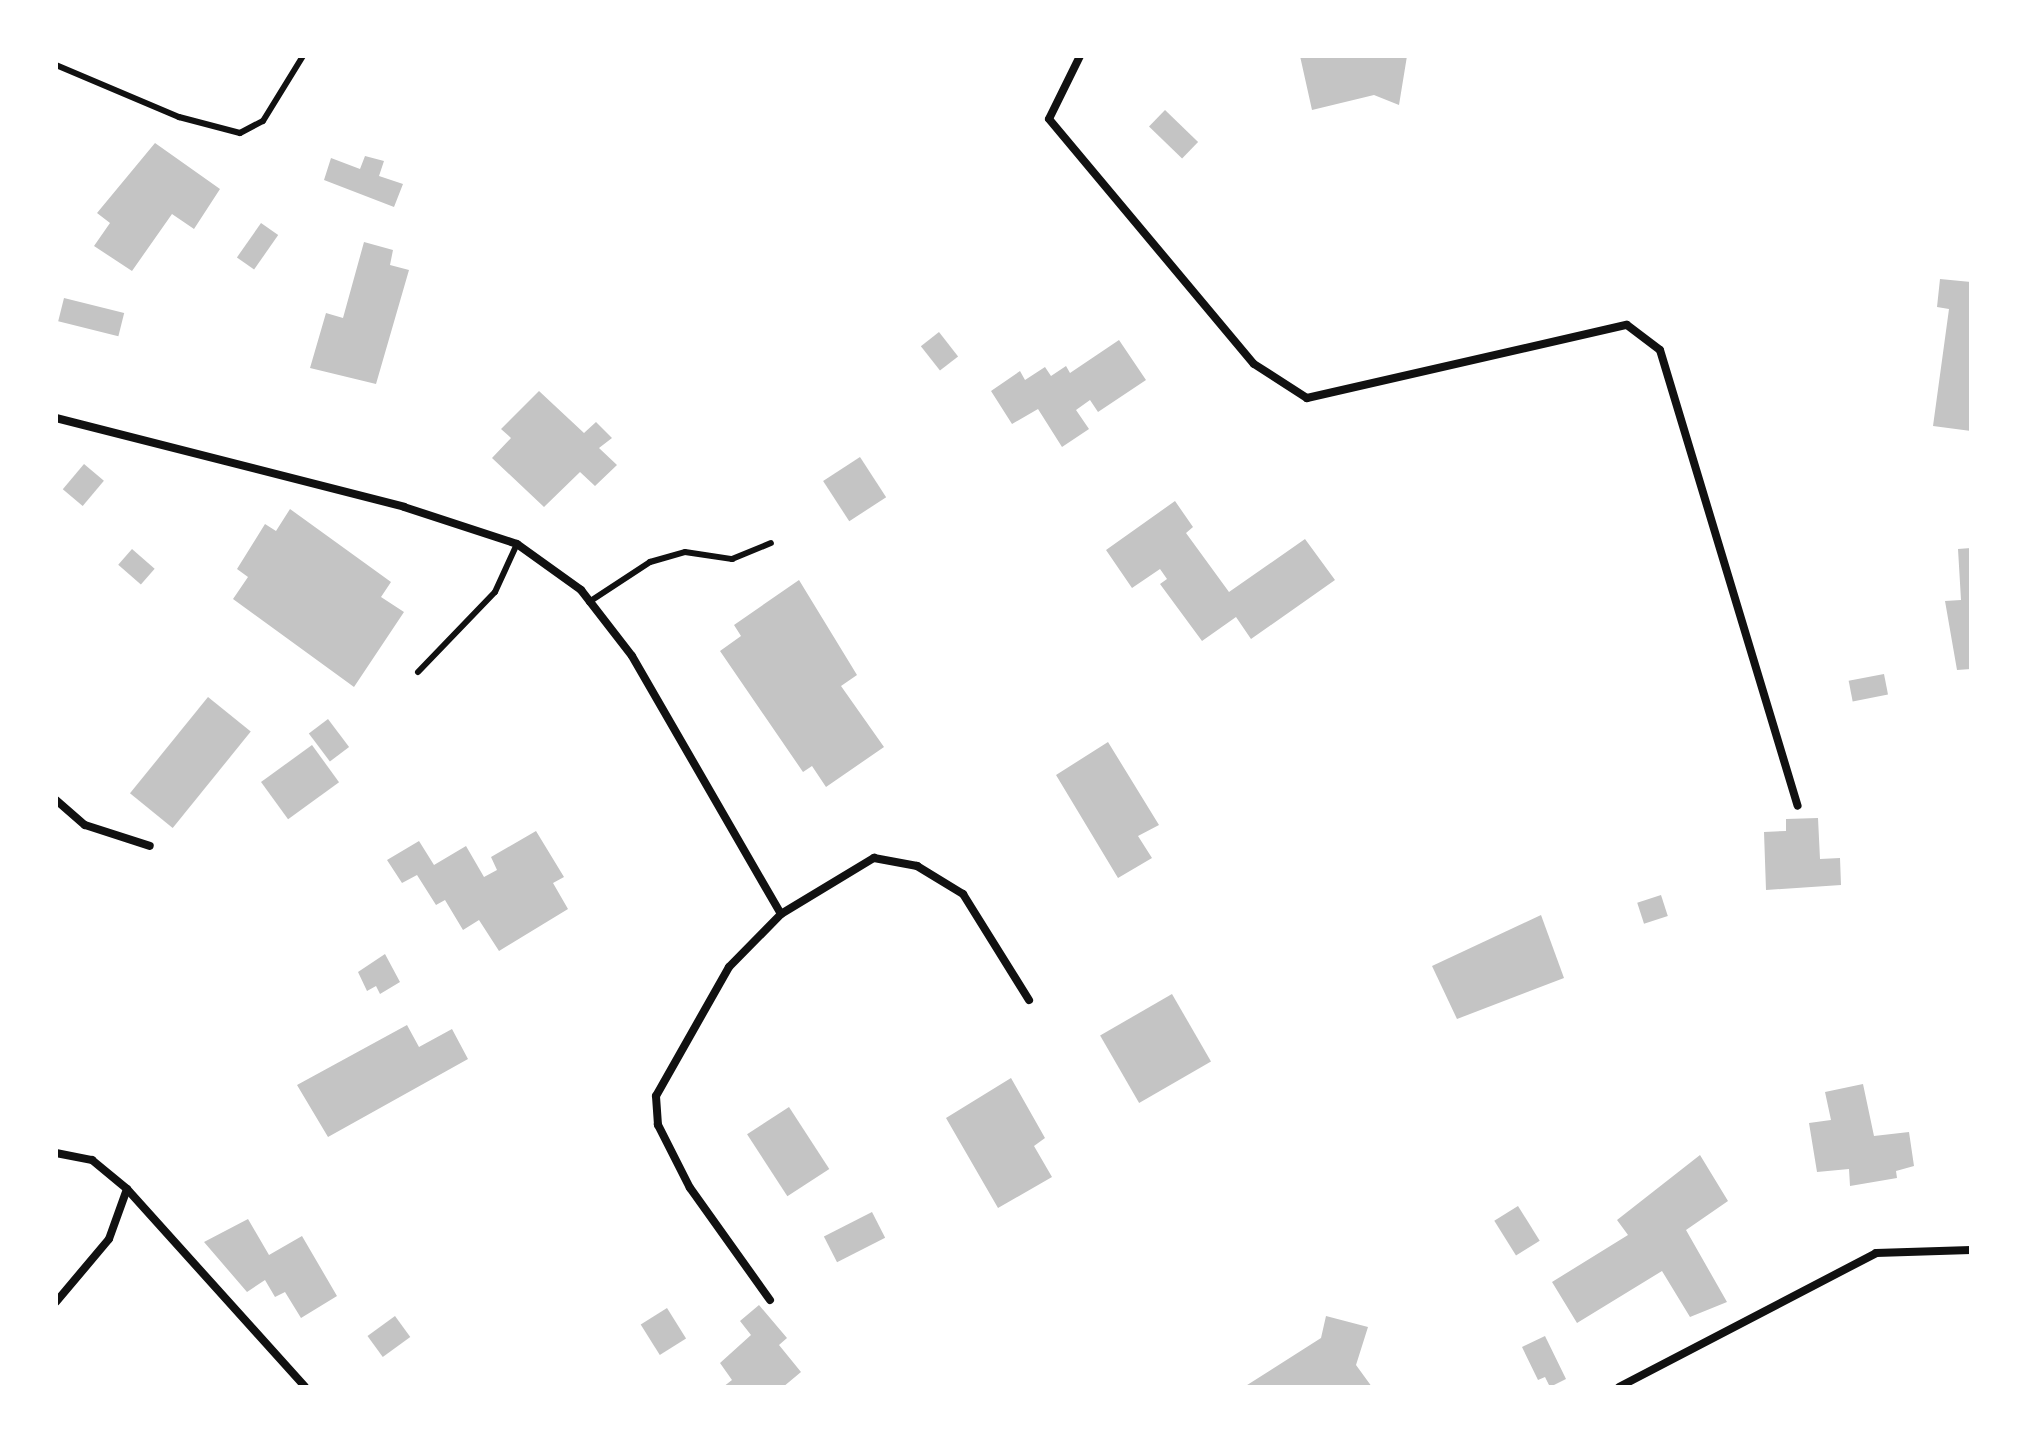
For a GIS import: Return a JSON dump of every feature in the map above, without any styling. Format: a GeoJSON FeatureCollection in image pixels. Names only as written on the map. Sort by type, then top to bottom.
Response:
{"type":"FeatureCollection","features":[{"type":"Feature","properties":{"kind":"street"},"geometry":{"type":"LineString","coordinates":[[1080,56],[1049,119],[1254,364],[1307,398],[1627,325],[1660,350],[1798,806]]}},
{"type":"Feature","properties":{"kind":"street"},"geometry":{"type":"LineString","coordinates":[[56,418],[404,507],[517,544],[589,602],[632,656],[781,914]]}},
{"type":"Feature","properties":{"kind":"street"},"geometry":{"type":"LineString","coordinates":[[56,800],[85,825],[150,846]]}},
{"type":"Feature","properties":{"kind":"street"},"geometry":{"type":"LineString","coordinates":[[770,1300],[690,1188],[658,1125],[656,1096],[729,967],[781,914],[874,858],[917,866],[963,894],[1029,1000]]}},
{"type":"Feature","properties":{"kind":"street"},"geometry":{"type":"LineString","coordinates":[[56,1153],[92,1160],[127,1189],[305,1387]]}},
{"type":"Feature","properties":{"kind":"street"},"geometry":{"type":"LineString","coordinates":[[56,1302],[109,1239],[127,1189]]}},
{"type":"Feature","properties":{"kind":"street"},"geometry":{"type":"LineString","coordinates":[[1619,1387],[1876,1253],[1971,1250]]}},
{"type":"Feature","properties":{"kind":"lane"},"geometry":{"type":"LineString","coordinates":[[56,65],[179,117],[240,133],[263,121],[303,56]]}},
{"type":"Feature","properties":{"kind":"lane"},"geometry":{"type":"LineString","coordinates":[[589,602],[650,562],[685,552],[732,559],[771,543]]}},
{"type":"Feature","properties":{"kind":"lane"},"geometry":{"type":"LineString","coordinates":[[418,672],[495,592],[517,544]]}},
{"type":"Feature","properties":{"kind":"building"},"geometry":{"type":"Polygon","coordinates":[[[1300,56],[1407,56],[1399,105],[1374,95],[1312,110],[1300,56]]]}},
{"type":"Feature","properties":{"kind":"building"},"geometry":{"type":"Polygon","coordinates":[[[1165,110],[1198,142],[1182,158],[1149,127],[1165,110]]]}},
{"type":"Feature","properties":{"kind":"building"},"geometry":{"type":"Polygon","coordinates":[[[155,143],[220,189],[194,229],[172,214],[132,271],[94,246],[110,223],[97,213],[155,143]]]}},
{"type":"Feature","properties":{"kind":"building"},"geometry":{"type":"Polygon","coordinates":[[[365,156],[384,161],[379,176],[403,184],[394,207],[324,180],[331,158],[360,169],[365,156]]]}},
{"type":"Feature","properties":{"kind":"building"},"geometry":{"type":"Polygon","coordinates":[[[261,223],[278,235],[254,269],[237,257],[261,223]]]}},
{"type":"Feature","properties":{"kind":"building"},"geometry":{"type":"Polygon","coordinates":[[[364,242],[393,250],[390,265],[409,270],[376,384],[310,368],[326,313],[343,318],[364,242]]]}},
{"type":"Feature","properties":{"kind":"building"},"geometry":{"type":"Polygon","coordinates":[[[1940,279],[1971,282],[1971,431],[1933,426],[1949,309],[1937,307],[1940,279]]]}},
{"type":"Feature","properties":{"kind":"building"},"geometry":{"type":"Polygon","coordinates":[[[64,298],[124,313],[118,336],[58,321],[64,298]]]}},
{"type":"Feature","properties":{"kind":"building"},"geometry":{"type":"Polygon","coordinates":[[[939,332],[958,356],[940,371],[921,346],[939,332]]]}},
{"type":"Feature","properties":{"kind":"building"},"geometry":{"type":"Polygon","coordinates":[[[1119,340],[1146,380],[1098,412],[1090,400],[1076,410],[1089,429],[1062,447],[1038,409],[1012,424],[991,391],[1020,371],[1025,380],[1045,367],[1051,376],[1066,366],[1070,373],[1119,340]]]}},
{"type":"Feature","properties":{"kind":"building"},"geometry":{"type":"Polygon","coordinates":[[[539,391],[584,433],[596,422],[612,438],[599,448],[617,465],[595,486],[580,472],[544,507],[492,458],[511,438],[501,429],[539,391]]]}},
{"type":"Feature","properties":{"kind":"building"},"geometry":{"type":"Polygon","coordinates":[[[860,457],[886,497],[849,521],[823,481],[860,457]]]}},
{"type":"Feature","properties":{"kind":"building"},"geometry":{"type":"Polygon","coordinates":[[[84,464],[104,481],[83,506],[63,489],[84,464]]]}},
{"type":"Feature","properties":{"kind":"building"},"geometry":{"type":"Polygon","coordinates":[[[1175,501],[1193,527],[1186,533],[1229,592],[1305,539],[1335,580],[1251,639],[1236,617],[1202,641],[1160,584],[1167,579],[1160,569],[1132,588],[1106,550],[1175,501]]]}},
{"type":"Feature","properties":{"kind":"building"},"geometry":{"type":"Polygon","coordinates":[[[290,509],[391,582],[381,597],[404,612],[354,687],[233,599],[248,577],[237,569],[265,524],[276,531],[290,509]]]}},
{"type":"Feature","properties":{"kind":"building"},"geometry":{"type":"Polygon","coordinates":[[[1971,548],[1971,669],[1957,670],[1945,601],[1961,600],[1958,549],[1971,548]]]}},
{"type":"Feature","properties":{"kind":"building"},"geometry":{"type":"Polygon","coordinates":[[[132,549],[155,569],[141,585],[118,565],[132,549]]]}},
{"type":"Feature","properties":{"kind":"building"},"geometry":{"type":"Polygon","coordinates":[[[799,580],[857,675],[841,686],[884,747],[826,787],[812,766],[803,772],[720,651],[741,636],[734,625],[799,580]]]}},
{"type":"Feature","properties":{"kind":"building"},"geometry":{"type":"Polygon","coordinates":[[[1884,674],[1888,695],[1853,701],[1849,681],[1884,674]]]}},
{"type":"Feature","properties":{"kind":"building"},"geometry":{"type":"Polygon","coordinates":[[[208,697],[251,732],[173,828],[130,793],[208,697]]]}},
{"type":"Feature","properties":{"kind":"building"},"geometry":{"type":"Polygon","coordinates":[[[328,719],[349,747],[330,761],[309,733],[328,719]]]}},
{"type":"Feature","properties":{"kind":"building"},"geometry":{"type":"Polygon","coordinates":[[[1108,742],[1159,825],[1138,836],[1152,858],[1118,878],[1056,775],[1108,742]]]}},
{"type":"Feature","properties":{"kind":"building"},"geometry":{"type":"Polygon","coordinates":[[[312,745],[339,782],[288,819],[261,782],[312,745]]]}},
{"type":"Feature","properties":{"kind":"building"},"geometry":{"type":"Polygon","coordinates":[[[1818,818],[1820,859],[1840,858],[1841,885],[1766,890],[1764,832],[1786,831],[1786,819],[1818,818]]]}},
{"type":"Feature","properties":{"kind":"building"},"geometry":{"type":"Polygon","coordinates":[[[536,831],[564,877],[553,883],[568,909],[499,951],[479,920],[463,930],[445,900],[436,905],[417,875],[402,883],[387,860],[419,841],[434,865],[466,846],[484,877],[497,870],[491,857],[536,831]]]}},
{"type":"Feature","properties":{"kind":"building"},"geometry":{"type":"Polygon","coordinates":[[[1661,895],[1668,916],[1644,924],[1637,903],[1661,895]]]}},
{"type":"Feature","properties":{"kind":"building"},"geometry":{"type":"Polygon","coordinates":[[[1541,915],[1564,978],[1457,1019],[1432,966],[1541,915]]]}},
{"type":"Feature","properties":{"kind":"building"},"geometry":{"type":"Polygon","coordinates":[[[385,954],[400,982],[380,994],[376,986],[367,991],[358,972],[385,954]]]}},
{"type":"Feature","properties":{"kind":"building"},"geometry":{"type":"Polygon","coordinates":[[[1172,994],[1211,1062],[1139,1103],[1100,1036],[1172,994]]]}},
{"type":"Feature","properties":{"kind":"building"},"geometry":{"type":"Polygon","coordinates":[[[407,1025],[419,1047],[452,1029],[468,1059],[328,1137],[297,1085],[407,1025]]]}},
{"type":"Feature","properties":{"kind":"building"},"geometry":{"type":"Polygon","coordinates":[[[1011,1078],[1045,1138],[1034,1146],[1052,1177],[998,1208],[946,1118],[1011,1078]]]}},
{"type":"Feature","properties":{"kind":"building"},"geometry":{"type":"Polygon","coordinates":[[[1863,1084],[1874,1136],[1909,1132],[1914,1166],[1896,1171],[1897,1178],[1850,1186],[1849,1169],[1817,1172],[1809,1123],[1831,1120],[1825,1092],[1863,1084]]]}},
{"type":"Feature","properties":{"kind":"building"},"geometry":{"type":"Polygon","coordinates":[[[789,1107],[829,1169],[787,1196],[747,1134],[789,1107]]]}},
{"type":"Feature","properties":{"kind":"building"},"geometry":{"type":"Polygon","coordinates":[[[1700,1155],[1728,1201],[1686,1230],[1727,1302],[1690,1317],[1662,1271],[1577,1323],[1552,1282],[1628,1235],[1617,1220],[1700,1155]]]}},
{"type":"Feature","properties":{"kind":"building"},"geometry":{"type":"Polygon","coordinates":[[[1518,1206],[1540,1241],[1516,1256],[1494,1221],[1518,1206]]]}},
{"type":"Feature","properties":{"kind":"building"},"geometry":{"type":"Polygon","coordinates":[[[872,1212],[885,1238],[837,1262],[824,1237],[872,1212]]]}},
{"type":"Feature","properties":{"kind":"building"},"geometry":{"type":"Polygon","coordinates":[[[248,1219],[269,1255],[302,1236],[337,1296],[301,1318],[285,1292],[275,1297],[265,1280],[247,1292],[204,1242],[248,1219]]]}},
{"type":"Feature","properties":{"kind":"building"},"geometry":{"type":"Polygon","coordinates":[[[759,1305],[787,1338],[779,1345],[801,1372],[783,1387],[723,1387],[732,1380],[720,1363],[751,1335],[740,1321],[759,1305]]]}},
{"type":"Feature","properties":{"kind":"building"},"geometry":{"type":"Polygon","coordinates":[[[667,1308],[686,1339],[660,1355],[641,1324],[667,1308]]]}},
{"type":"Feature","properties":{"kind":"building"},"geometry":{"type":"Polygon","coordinates":[[[395,1316],[410,1337],[383,1357],[367,1336],[395,1316]]]}},
{"type":"Feature","properties":{"kind":"building"},"geometry":{"type":"Polygon","coordinates":[[[1326,1316],[1368,1327],[1356,1365],[1372,1387],[1244,1387],[1321,1338],[1326,1316]]]}},
{"type":"Feature","properties":{"kind":"building"},"geometry":{"type":"Polygon","coordinates":[[[1545,1336],[1566,1379],[1550,1387],[1545,1377],[1538,1380],[1522,1347],[1545,1336]]]}}]}
